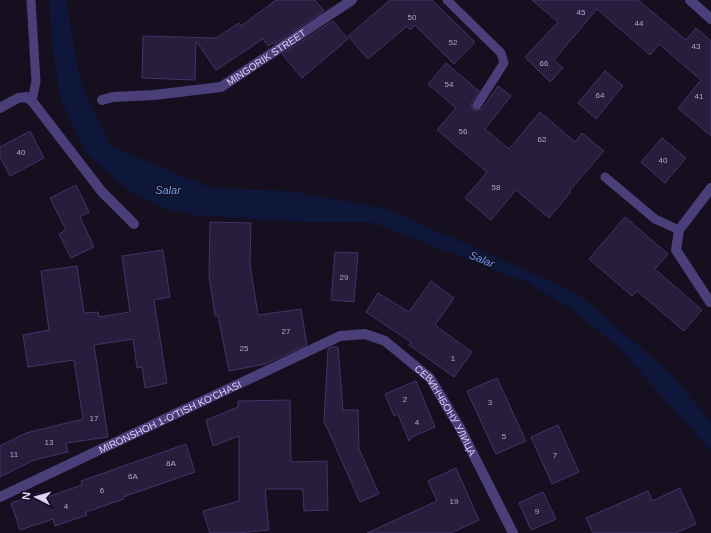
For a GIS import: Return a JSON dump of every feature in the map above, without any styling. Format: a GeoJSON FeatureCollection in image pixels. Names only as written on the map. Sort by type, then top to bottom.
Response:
{"type":"FeatureCollection","features":[{"type":"Feature","properties":{"kind":"street","name":"MINGORIK STREET"},"geometry":{"type":"LineString","coordinates":[[102,100],[113,97],[154,96],[220,88],[352,0]]}},
{"type":"Feature","properties":{"kind":"street"},"geometry":{"type":"LineString","coordinates":[[690,0],[711,19]]}},
{"type":"Feature","properties":{"kind":"street"},"geometry":{"type":"LineString","coordinates":[[0,108],[18,98],[26,97],[32,101],[49,121],[102,192],[134,224]]}},
{"type":"Feature","properties":{"kind":"street"},"geometry":{"type":"LineString","coordinates":[[710,302],[676,250],[679,230],[711,188]]}},
{"type":"Feature","properties":{"kind":"street","name":"СЕВИНЧБОНУ УЛИЦА"},"geometry":{"type":"LineString","coordinates":[[340,336],[365,334],[385,341],[430,378],[460,428],[511,532]]}},
{"type":"Feature","properties":{"kind":"street","name":"MIRONSHOH 1-O'TISH KO'CHASI"},"geometry":{"type":"LineString","coordinates":[[0,497],[340,336]]}},
{"type":"Feature","properties":{"kind":"lane"},"geometry":{"type":"LineString","coordinates":[[31,0],[36,82],[32,101]]}},
{"type":"Feature","properties":{"kind":"lane"},"geometry":{"type":"LineString","coordinates":[[447,0],[501,53],[504,63],[478,105]]}},
{"type":"Feature","properties":{"kind":"lane"},"geometry":{"type":"LineString","coordinates":[[605,177],[655,219],[679,230]]}},
{"type":"Feature","properties":{"kind":"water","name":"Salar"},"geometry":{"type":"Polygon","coordinates":[[[49,0],[66,0],[80,80],[110,146],[211,188],[290,191],[387,209],[577,293],[671,374],[711,422],[711,451],[618,347],[569,307],[526,282],[371,222],[307,222],[193,215],[163,208],[134,194],[85,153],[60,96],[53,51],[49,0]]]}},
{"type":"Feature","properties":{"kind":"building"},"geometry":{"type":"Polygon","coordinates":[[[276,0],[315,0],[324,11],[274,44],[273,43],[268,46],[263,39],[216,70],[196,41],[195,80],[142,78],[143,36],[216,38],[239,23],[241,26],[276,0]]]}},
{"type":"Feature","properties":{"kind":"building"},"geometry":{"type":"Polygon","coordinates":[[[390,0],[432,0],[475,42],[454,64],[415,25],[410,30],[407,26],[368,59],[348,36],[390,0]]]}},
{"type":"Feature","properties":{"kind":"building"},"geometry":{"type":"Polygon","coordinates":[[[532,0],[638,0],[686,40],[696,28],[711,41],[711,136],[678,108],[701,80],[659,44],[650,55],[597,9],[554,60],[563,68],[550,82],[525,57],[558,22],[532,0]]]}},
{"type":"Feature","properties":{"kind":"building"},"geometry":{"type":"Polygon","coordinates":[[[333,21],[348,39],[302,78],[282,54],[333,21]]]}},
{"type":"Feature","properties":{"kind":"building"},"geometry":{"type":"Polygon","coordinates":[[[446,63],[479,91],[471,104],[474,110],[482,109],[498,86],[511,96],[485,129],[509,149],[540,112],[575,142],[582,133],[604,151],[569,191],[571,192],[549,218],[516,190],[491,220],[465,198],[487,172],[437,130],[456,108],[428,84],[446,63]]]}},
{"type":"Feature","properties":{"kind":"building"},"geometry":{"type":"Polygon","coordinates":[[[605,71],[623,86],[596,119],[578,103],[605,71]]]}},
{"type":"Feature","properties":{"kind":"building"},"geometry":{"type":"Polygon","coordinates":[[[30,131],[44,158],[10,176],[0,157],[0,147],[30,131]]]}},
{"type":"Feature","properties":{"kind":"building"},"geometry":{"type":"Polygon","coordinates":[[[662,138],[686,158],[665,183],[641,162],[662,138]]]}},
{"type":"Feature","properties":{"kind":"building"},"geometry":{"type":"Polygon","coordinates":[[[76,185],[89,212],[80,217],[94,247],[71,258],[59,234],[66,230],[50,198],[76,185]]]}},
{"type":"Feature","properties":{"kind":"building"},"geometry":{"type":"Polygon","coordinates":[[[625,217],[668,254],[655,269],[702,310],[684,331],[637,291],[632,296],[589,259],[625,217]]]}},
{"type":"Feature","properties":{"kind":"building"},"geometry":{"type":"Polygon","coordinates":[[[210,222],[251,223],[250,264],[258,315],[301,309],[307,345],[265,364],[229,371],[218,315],[215,316],[209,276],[210,222]]]}},
{"type":"Feature","properties":{"kind":"building"},"geometry":{"type":"Polygon","coordinates":[[[163,250],[170,297],[154,300],[167,383],[145,388],[142,367],[137,368],[133,339],[94,345],[108,437],[66,443],[68,452],[34,460],[0,477],[0,446],[26,433],[83,419],[74,360],[28,367],[23,335],[49,330],[41,271],[77,266],[84,313],[98,312],[99,317],[130,312],[122,256],[163,250]]]}},
{"type":"Feature","properties":{"kind":"building"},"geometry":{"type":"Polygon","coordinates":[[[335,252],[358,253],[354,302],[331,300],[335,252]]]}},
{"type":"Feature","properties":{"kind":"building"},"geometry":{"type":"Polygon","coordinates":[[[431,281],[454,298],[435,325],[472,352],[454,377],[409,345],[411,342],[366,312],[378,293],[409,312],[431,281]]]}},
{"type":"Feature","properties":{"kind":"building"},"geometry":{"type":"Polygon","coordinates":[[[331,347],[338,347],[343,410],[358,410],[359,449],[379,494],[360,502],[324,421],[328,349],[331,347]]]}},
{"type":"Feature","properties":{"kind":"building"},"geometry":{"type":"Polygon","coordinates":[[[497,378],[526,441],[496,454],[467,391],[497,378]]]}},
{"type":"Feature","properties":{"kind":"building"},"geometry":{"type":"Polygon","coordinates":[[[416,381],[435,427],[412,437],[409,441],[398,414],[394,416],[385,394],[416,381]]]}},
{"type":"Feature","properties":{"kind":"building"},"geometry":{"type":"Polygon","coordinates":[[[290,400],[291,462],[327,461],[328,510],[304,511],[303,489],[265,489],[269,530],[238,533],[210,533],[203,511],[239,501],[239,436],[213,446],[206,420],[238,407],[238,401],[290,400]]]}},
{"type":"Feature","properties":{"kind":"building"},"geometry":{"type":"Polygon","coordinates":[[[558,425],[579,472],[552,484],[531,437],[558,425]]]}},
{"type":"Feature","properties":{"kind":"building"},"geometry":{"type":"Polygon","coordinates":[[[186,444],[195,472],[123,497],[124,499],[86,512],[87,515],[55,526],[53,519],[20,530],[11,503],[40,493],[42,499],[82,485],[81,481],[186,444]]]}},
{"type":"Feature","properties":{"kind":"building"},"geometry":{"type":"Polygon","coordinates":[[[456,468],[479,520],[451,533],[367,533],[437,501],[428,481],[456,468]]]}},
{"type":"Feature","properties":{"kind":"building"},"geometry":{"type":"Polygon","coordinates":[[[680,488],[696,524],[676,533],[593,533],[586,518],[648,491],[652,501],[680,488]]]}},
{"type":"Feature","properties":{"kind":"building"},"geometry":{"type":"Polygon","coordinates":[[[543,492],[556,519],[531,530],[519,503],[543,492]]]}}]}
